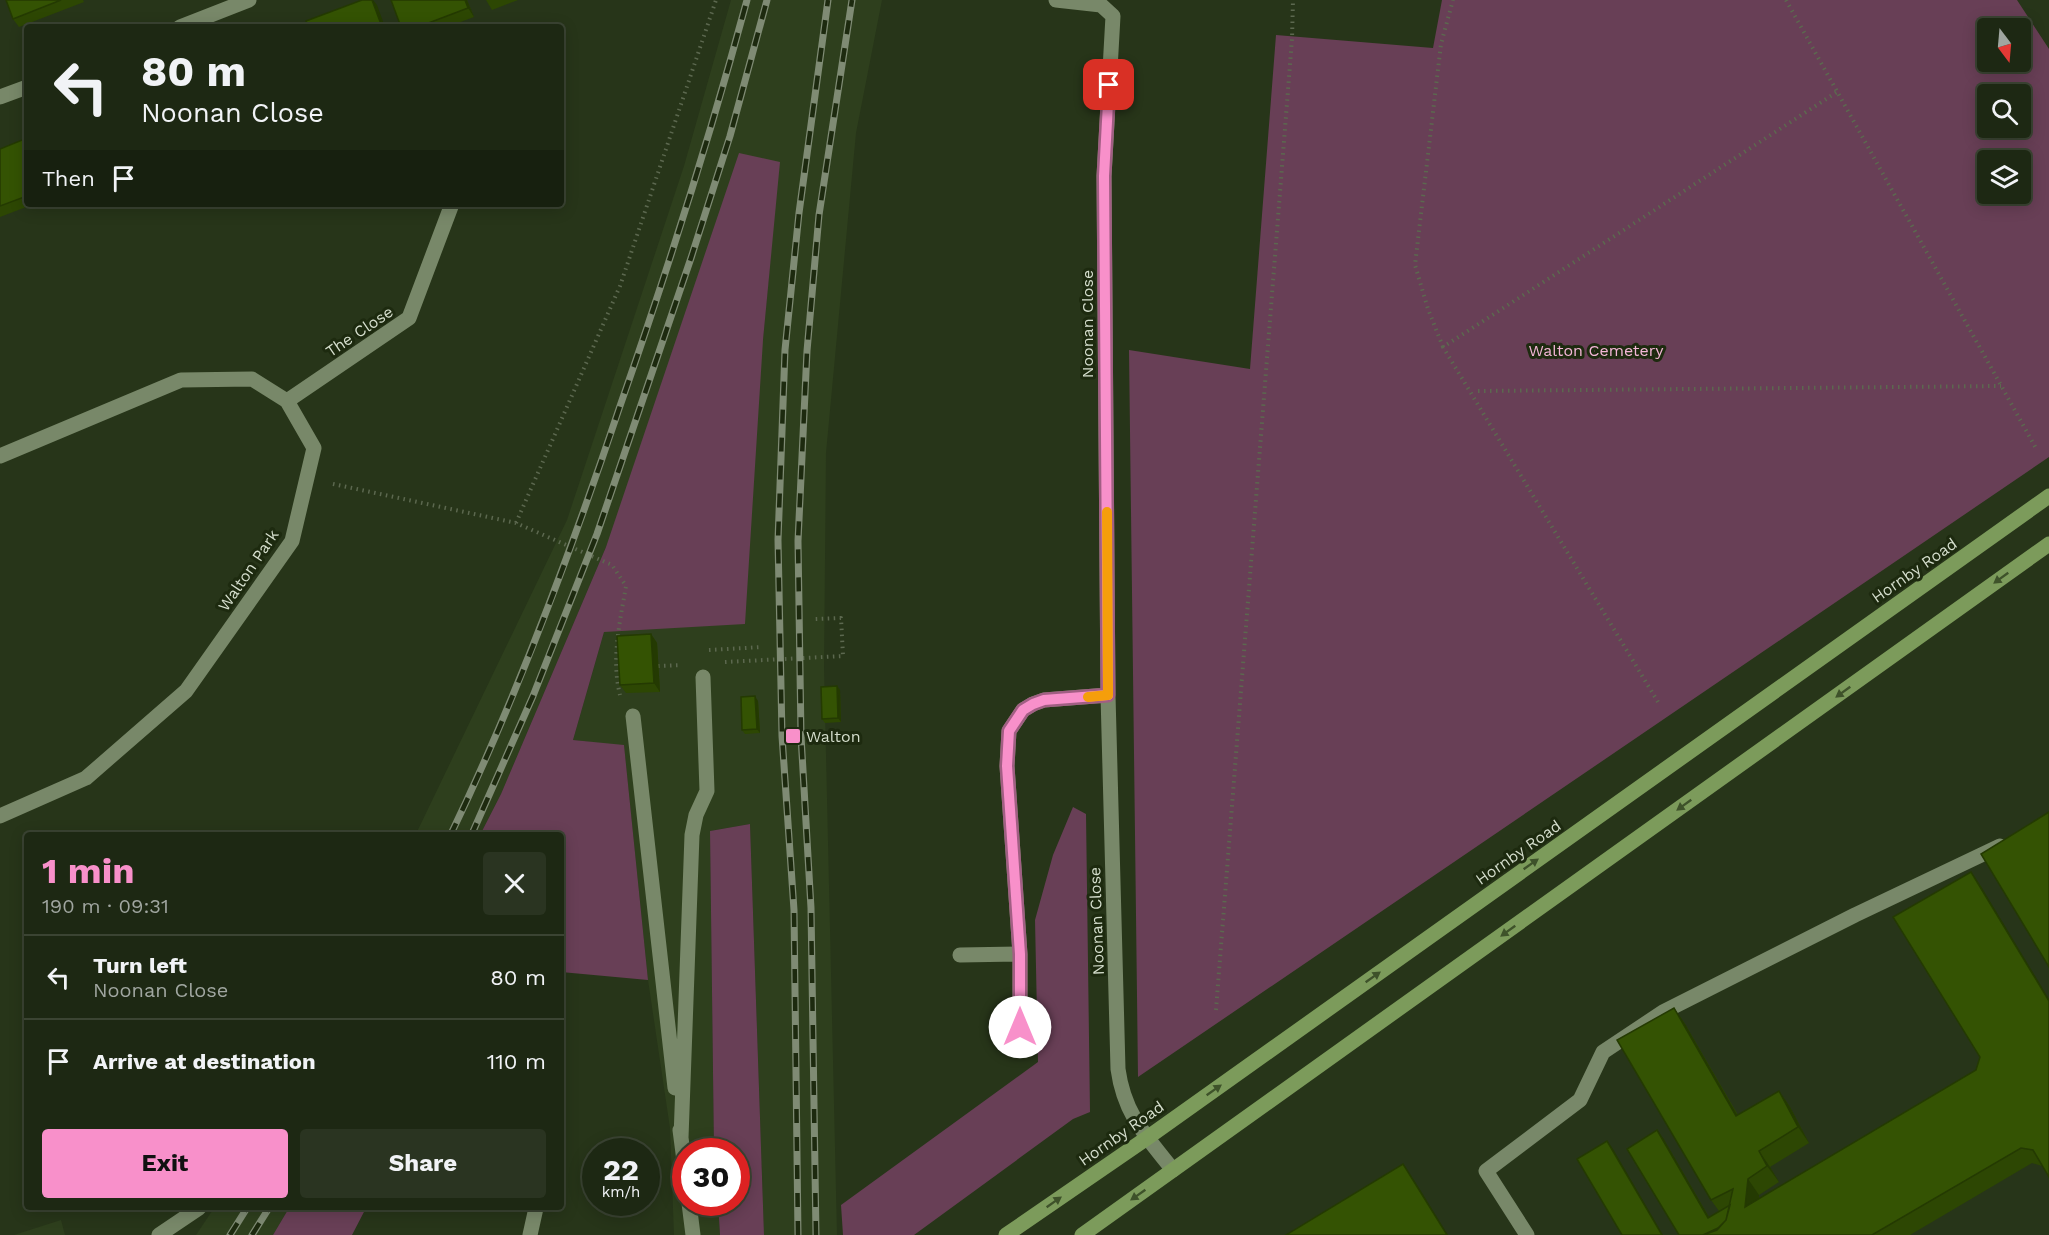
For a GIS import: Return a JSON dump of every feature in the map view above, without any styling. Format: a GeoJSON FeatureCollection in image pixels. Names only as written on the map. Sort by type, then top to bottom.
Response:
{"type":"FeatureCollection","features":[{"type":"Feature","properties":{"kind":"main road","name":"Hornby Road"},"geometry":{"type":"LineString","coordinates":[[1006,1235],[1147,1138],[2049,496]]}},
{"type":"Feature","properties":{"kind":"main road"},"geometry":{"type":"LineString","coordinates":[[1083,1235],[2049,544]]}},
{"type":"Feature","properties":{"kind":"street"},"geometry":{"type":"LineString","coordinates":[[188,24],[249,0]]}},
{"type":"Feature","properties":{"kind":"street","name":"Noonan Close"},"geometry":{"type":"LineString","coordinates":[[1056,0],[1101,4],[1113,16],[1104,176],[1108,695],[1118,1069],[1124,1102],[1147,1138],[1173,1170]]}},
{"type":"Feature","properties":{"kind":"street"},"geometry":{"type":"LineString","coordinates":[[0,97],[24,88]]}},
{"type":"Feature","properties":{"kind":"street","name":"The Close"},"geometry":{"type":"LineString","coordinates":[[287,401],[409,318],[451,207]]}},
{"type":"Feature","properties":{"kind":"street","name":"Walton Park"},"geometry":{"type":"LineString","coordinates":[[0,456],[181,381],[252,379],[287,401],[314,448],[292,541],[186,691],[86,778],[0,816]]}},
{"type":"Feature","properties":{"kind":"street"},"geometry":{"type":"LineString","coordinates":[[681,1138],[692,835],[696,815],[707,791],[703,677]]}},
{"type":"Feature","properties":{"kind":"street"},"geometry":{"type":"LineString","coordinates":[[1020,1027],[1020,954],[1007,766],[1009,731],[1023,710],[1044,700],[1108,695]]}},
{"type":"Feature","properties":{"kind":"street"},"geometry":{"type":"LineString","coordinates":[[633,716],[681,1138]]}},
{"type":"Feature","properties":{"kind":"street"},"geometry":{"type":"LineString","coordinates":[[1527,1235],[1486,1171],[1580,1100],[1603,1052],[1663,1012],[1855,915],[1985,855],[2013,838]]}},
{"type":"Feature","properties":{"kind":"street"},"geometry":{"type":"LineString","coordinates":[[960,955],[1020,954]]}},
{"type":"Feature","properties":{"kind":"street"},"geometry":{"type":"LineString","coordinates":[[159,1235],[196,1210]]}},
{"type":"Feature","properties":{"kind":"street"},"geometry":{"type":"LineString","coordinates":[[530,1235],[536,1210]]}},
{"type":"Feature","properties":{"kind":"street"},"geometry":{"type":"LineString","coordinates":[[691,1216],[693,1235]]}},
{"type":"Feature","properties":{"kind":"path"},"geometry":{"type":"LineString","coordinates":[[516,523],[620,286],[716,0]]}},
{"type":"Feature","properties":{"kind":"path"},"geometry":{"type":"LineString","coordinates":[[1216,1010],[1291,51],[1293,0]]}},
{"type":"Feature","properties":{"kind":"path"},"geometry":{"type":"LineString","coordinates":[[1453,0],[1441,44],[1416,265],[1428,309],[1443,347],[1658,702]]}},
{"type":"Feature","properties":{"kind":"path"},"geometry":{"type":"LineString","coordinates":[[1786,0],[2037,450]]}},
{"type":"Feature","properties":{"kind":"path"},"geometry":{"type":"LineString","coordinates":[[1443,347],[1837,92]]}},
{"type":"Feature","properties":{"kind":"path"},"geometry":{"type":"LineString","coordinates":[[1478,392],[2001,386]]}},
{"type":"Feature","properties":{"kind":"path"},"geometry":{"type":"LineString","coordinates":[[307,478],[516,523],[612,565],[626,586],[617,643],[616,668],[619,694]]}},
{"type":"Feature","properties":{"kind":"path"},"geometry":{"type":"LineString","coordinates":[[717,663],[843,656],[841,618],[814,619]]}},
{"type":"Feature","properties":{"kind":"path"},"geometry":{"type":"LineString","coordinates":[[744,649],[762,647]]}},
{"type":"Feature","properties":{"kind":"path"},"geometry":{"type":"LineString","coordinates":[[658,666],[686,664]]}},
{"type":"Feature","properties":{"kind":"path"},"geometry":{"type":"LineString","coordinates":[[616,668],[625,668]]}},
{"type":"Feature","properties":{"kind":"shaded area"},"geometry":{"type":"Polygon","coordinates":[[[731,0],[882,0],[856,133],[826,453],[824,667],[837,1235],[764,1235],[750,824],[710,831],[714,1138],[672,1138],[672,1182],[670,1128],[648,980],[624,746],[573,740],[604,632],[763,340],[779,162],[606,547],[501,794],[482,832],[417,832],[567,520],[684,166],[731,0]]]}},
{"type":"Feature","properties":{"kind":"shaded area"},"geometry":{"type":"Polygon","coordinates":[[[213,1210],[288,1210],[273,1235],[196,1235],[213,1210]]]}},
{"type":"Feature","properties":{"kind":"shaded area"},"geometry":{"type":"Polygon","coordinates":[[[673,1216],[719,1216],[720,1235],[674,1235],[673,1216]]]}},
{"type":"Feature","properties":{"kind":"shaded area"},"geometry":{"type":"Polygon","coordinates":[[[61,1220],[65,1235],[14,1235],[61,1220]]]}},
{"type":"Feature","properties":{"kind":"green space","name":"Walton Cemetery"},"geometry":{"type":"Polygon","coordinates":[[[1442,0],[2017,0],[2029,18],[1977,18],[1977,72],[2031,72],[2031,21],[2049,49],[2049,457],[1138,1077],[1129,350],[1250,369],[1276,35],[1433,48],[1442,0]]]}},
{"type":"Feature","properties":{"kind":"green space"},"geometry":{"type":"Polygon","coordinates":[[[739,153],[780,162],[763,340],[745,624],[604,632],[573,740],[624,745],[648,980],[564,972],[564,832],[482,832],[501,794],[606,547],[739,153]]]}},
{"type":"Feature","properties":{"kind":"green space"},"geometry":{"type":"Polygon","coordinates":[[[1073,807],[1086,814],[1090,1112],[1073,1119],[914,1235],[843,1235],[841,1205],[1038,1062],[1035,920],[1053,855],[1073,807]]]}},
{"type":"Feature","properties":{"kind":"green space"},"geometry":{"type":"Polygon","coordinates":[[[750,824],[764,1235],[720,1235],[719,1216],[750,1216],[750,1138],[714,1138],[710,831],[750,824]]]}},
{"type":"Feature","properties":{"kind":"green space"},"geometry":{"type":"Polygon","coordinates":[[[288,1210],[365,1210],[352,1235],[273,1235],[288,1210]]]}},
{"type":"Feature","properties":{"kind":"building"},"geometry":{"type":"Polygon","coordinates":[[[6,0],[61,0],[13,19],[6,0]]]}},
{"type":"Feature","properties":{"kind":"building"},"geometry":{"type":"Polygon","coordinates":[[[362,0],[372,0],[381,24],[307,24],[306,21],[362,0]]]}},
{"type":"Feature","properties":{"kind":"building"},"geometry":{"type":"Polygon","coordinates":[[[391,0],[465,0],[468,8],[426,24],[400,24],[391,0]]]}},
{"type":"Feature","properties":{"kind":"building"},"geometry":{"type":"Polygon","coordinates":[[[24,139],[24,197],[0,206],[0,149],[24,139]]]}},
{"type":"Feature","properties":{"kind":"building"},"geometry":{"type":"Polygon","coordinates":[[[651,634],[654,683],[620,685],[617,636],[651,634]]]}},
{"type":"Feature","properties":{"kind":"building"},"geometry":{"type":"Polygon","coordinates":[[[837,686],[838,718],[822,719],[821,687],[837,686]]]}},
{"type":"Feature","properties":{"kind":"building"},"geometry":{"type":"Polygon","coordinates":[[[755,696],[757,729],[742,730],[741,697],[755,696]]]}},
{"type":"Feature","properties":{"kind":"building"},"geometry":{"type":"Polygon","coordinates":[[[2049,812],[2049,967],[1981,854],[2049,812]]]}},
{"type":"Feature","properties":{"kind":"building"},"geometry":{"type":"Polygon","coordinates":[[[1971,872],[2049,1001],[2049,1177],[2033,1150],[2021,1148],[1872,1235],[1703,1235],[1717,1230],[1726,1220],[1733,1189],[1711,1200],[1617,1040],[1674,1008],[1736,1116],[1779,1091],[1798,1127],[1759,1151],[1767,1166],[1748,1179],[1745,1207],[1976,1070],[1980,1057],[1893,917],[1971,872]]]}},
{"type":"Feature","properties":{"kind":"building"},"geometry":{"type":"Polygon","coordinates":[[[1657,1130],[1708,1218],[1730,1205],[1726,1220],[1718,1228],[1703,1235],[1679,1235],[1627,1149],[1657,1130]]]}},
{"type":"Feature","properties":{"kind":"building"},"geometry":{"type":"Polygon","coordinates":[[[1607,1141],[1662,1235],[1622,1235],[1577,1159],[1607,1141]]]}},
{"type":"Feature","properties":{"kind":"building"},"geometry":{"type":"Polygon","coordinates":[[[1403,1164],[1447,1235],[1286,1235],[1403,1164]]]}},
{"type":"Feature","properties":{"kind":"railway"},"geometry":{"type":"LineString","coordinates":[[452,832],[498,731],[542,624],[582,515],[671,255],[747,0]]}},
{"type":"Feature","properties":{"kind":"railway"},"geometry":{"type":"LineString","coordinates":[[473,832],[533,696],[597,534],[730,136],[767,0]]}},
{"type":"Feature","properties":{"kind":"railway"},"geometry":{"type":"LineString","coordinates":[[798,1235],[794,910],[782,736],[778,540],[785,350],[799,213],[828,0]]}},
{"type":"Feature","properties":{"kind":"railway"},"geometry":{"type":"LineString","coordinates":[[816,1235],[811,908],[801,736],[798,541],[807,351],[819,215],[852,0]]}},
{"type":"Feature","properties":{"kind":"railway"},"geometry":{"type":"LineString","coordinates":[[230,1235],[246,1210]]}},
{"type":"Feature","properties":{"kind":"railway"},"geometry":{"type":"LineString","coordinates":[[252,1235],[268,1210]]}},
{"type":"Feature","properties":{"kind":"slow traffic"},"geometry":{"type":"LineString","coordinates":[[1088,697],[1108,695],[1107,512]]}},
{"type":"Feature","properties":{"kind":"place","name":"Walton"},"geometry":{"type":"Point","coordinates":[793,736]}},
{"type":"Feature","properties":{"kind":"route"},"geometry":{"type":"LineString","coordinates":[[1020,1027],[1020,954],[1006,748],[1009,731],[1023,710],[1033,704],[1044,700],[1108,695],[1104,176],[1109,85]]}}]}
